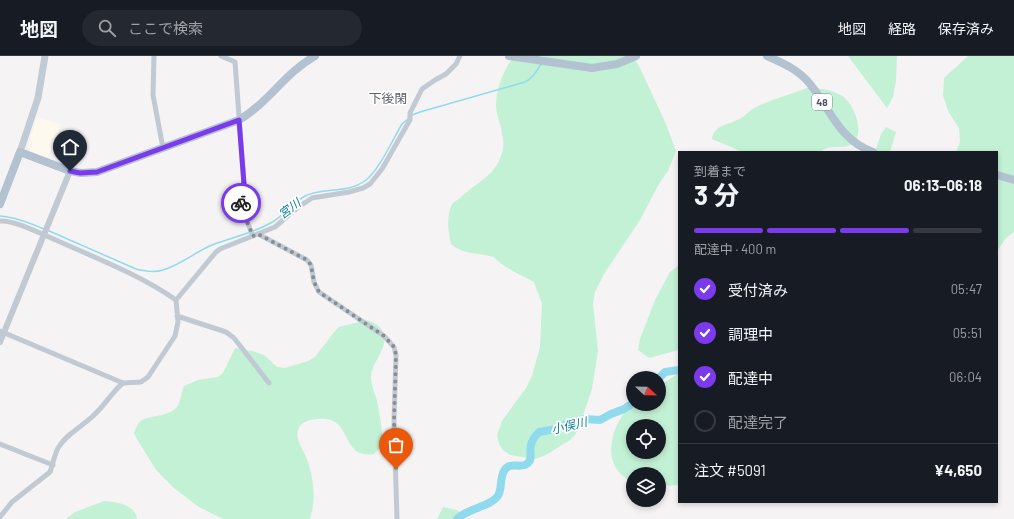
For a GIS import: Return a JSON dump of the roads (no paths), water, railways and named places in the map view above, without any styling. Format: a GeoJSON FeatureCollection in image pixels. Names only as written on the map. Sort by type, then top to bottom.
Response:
{"type":"FeatureCollection","features":[{"type":"Feature","properties":{"kind":"main road"},"geometry":{"type":"LineString","coordinates":[[0,204],[20,152],[38,98],[45,56]]}},
{"type":"Feature","properties":{"kind":"main road"},"geometry":{"type":"LineString","coordinates":[[20,152],[70,171],[80,173],[97,172],[239,120],[246,116],[271,94],[301,64],[315,56]]}},
{"type":"Feature","properties":{"kind":"main road"},"geometry":{"type":"LineString","coordinates":[[509,56],[600,67],[617,64],[624,58],[636,56]]}},
{"type":"Feature","properties":{"kind":"main road","name":"48"},"geometry":{"type":"LineString","coordinates":[[767,56],[786,65],[801,75],[816,91],[844,133],[856,143],[871,151]]}},
{"type":"Feature","properties":{"kind":"main road"},"geometry":{"type":"LineString","coordinates":[[998,175],[1014,180]]}},
{"type":"Feature","properties":{"kind":"street"},"geometry":{"type":"LineString","coordinates":[[154,56],[153,95],[163,148]]}},
{"type":"Feature","properties":{"kind":"street"},"geometry":{"type":"LineString","coordinates":[[221,56],[235,62],[244,184],[241,207],[249,226],[256,235],[307,260],[311,265],[314,282],[319,292],[384,336],[394,347],[396,355],[394,421],[397,519]]}},
{"type":"Feature","properties":{"kind":"street"},"geometry":{"type":"LineString","coordinates":[[2,332],[123,382],[142,382],[148,377],[177,329],[176,300],[220,249],[275,227],[300,205],[312,198],[349,192],[363,188],[370,184],[382,169],[410,119],[410,113],[422,89],[446,74],[456,64],[460,56]]}},
{"type":"Feature","properties":{"kind":"street"},"geometry":{"type":"LineString","coordinates":[[0,342],[2,332],[70,171]]}},
{"type":"Feature","properties":{"kind":"street"},"geometry":{"type":"LineString","coordinates":[[0,220],[12,222],[44,234],[144,280],[176,300]]}},
{"type":"Feature","properties":{"kind":"street"},"geometry":{"type":"LineString","coordinates":[[177,316],[226,332],[234,338],[269,383]]}},
{"type":"Feature","properties":{"kind":"street"},"geometry":{"type":"LineString","coordinates":[[0,517],[12,502],[50,472],[58,449],[67,436],[94,415],[123,382]]}},
{"type":"Feature","properties":{"kind":"street"},"geometry":{"type":"LineString","coordinates":[[0,444],[53,465]]}},
{"type":"Feature","properties":{"kind":"waterway","name":"宮川"},"geometry":{"type":"LineString","coordinates":[[412,115],[525,82],[532,77],[541,64]]}},
{"type":"Feature","properties":{"kind":"waterway","name":"宮川"},"geometry":{"type":"LineString","coordinates":[[47,230],[136,269],[153,272],[170,268],[212,245],[252,232],[267,225],[305,196],[312,193],[352,187],[366,180],[376,169],[386,154],[402,124],[409,118]]}},
{"type":"Feature","properties":{"kind":"waterway","name":"宮川"},"geometry":{"type":"LineString","coordinates":[[0,216],[17,219],[44,229]]}},
{"type":"Feature","properties":{"kind":"waterway","name":"小俣川"},"geometry":{"type":"LineString","coordinates":[[666,372],[678,370]]}},
{"type":"Feature","properties":{"kind":"waterway","name":"小俣川"},"geometry":{"type":"LineString","coordinates":[[457,519],[467,512],[489,503],[497,497],[500,491],[504,471],[509,466],[522,466],[528,463],[530,459],[531,443],[539,432],[556,429],[585,419],[600,420],[626,408]]}},
{"type":"Feature","properties":{"kind":"district","name":"下後閑"},"geometry":{"type":"Point","coordinates":[388,98]}}]}
